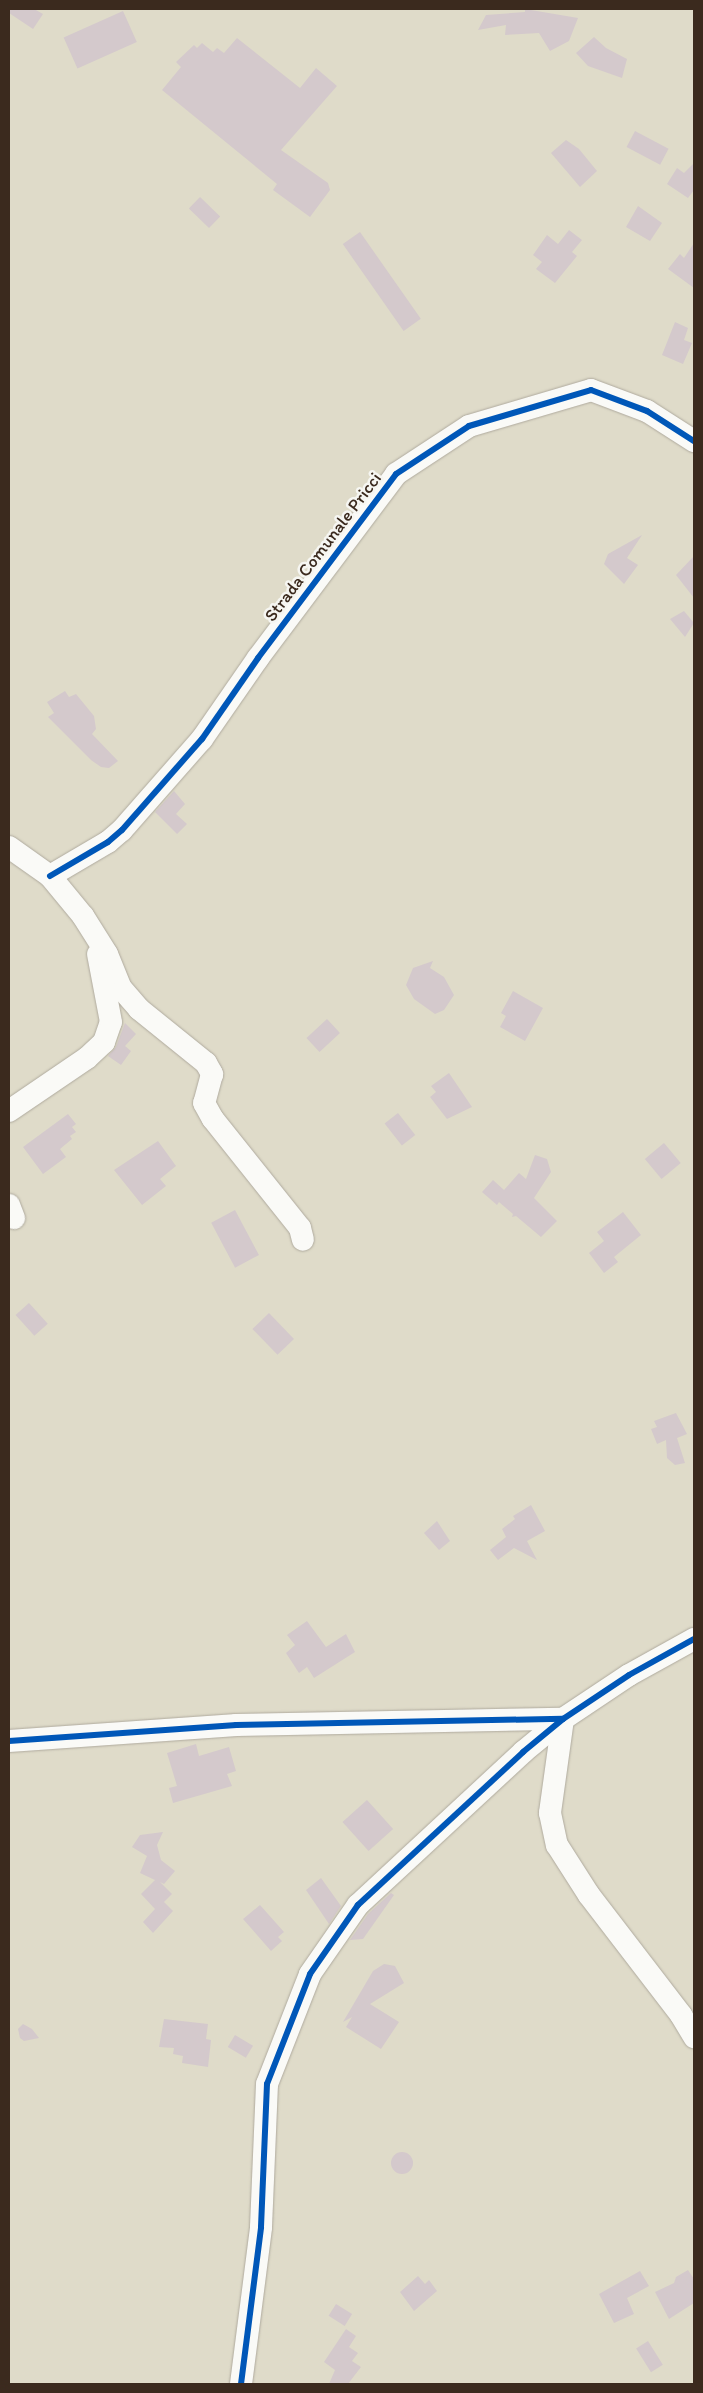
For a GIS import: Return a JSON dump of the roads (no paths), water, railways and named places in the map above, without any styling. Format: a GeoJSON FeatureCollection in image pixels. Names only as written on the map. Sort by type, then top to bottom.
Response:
{"type":"FeatureCollection","features":[{"type":"Feature","properties":{"kind":"street","name":"Strada Comunale Pricci"},"geometry":{"type":"LineString","coordinates":[[50,876],[108,842],[122,830],[202,739],[396,474],[469,426],[591,390],[646,412],[694,441]]}},
{"type":"Feature","properties":{"kind":"street"},"geometry":{"type":"LineString","coordinates":[[9,847],[50,876],[96,936],[107,954],[120,987],[139,1009],[206,1064],[212,1074],[204,1103],[213,1119],[300,1228],[303,1240]]}},
{"type":"Feature","properties":{"kind":"street"},"geometry":{"type":"LineString","coordinates":[[9,1110],[87,1058],[104,1042],[111,1022],[96,936]]}},
{"type":"Feature","properties":{"kind":"street"},"geometry":{"type":"LineString","coordinates":[[241,2384],[261,2228],[267,2084],[310,1974],[358,1905],[563,1719],[629,1675],[694,1639]]}},
{"type":"Feature","properties":{"kind":"street"},"geometry":{"type":"LineString","coordinates":[[9,1740],[236,1725],[563,1719]]}},
{"type":"Feature","properties":{"kind":"street"},"geometry":{"type":"LineString","coordinates":[[563,1719],[550,1813],[557,1845],[589,1895],[681,2015],[694,2037]]}}]}
